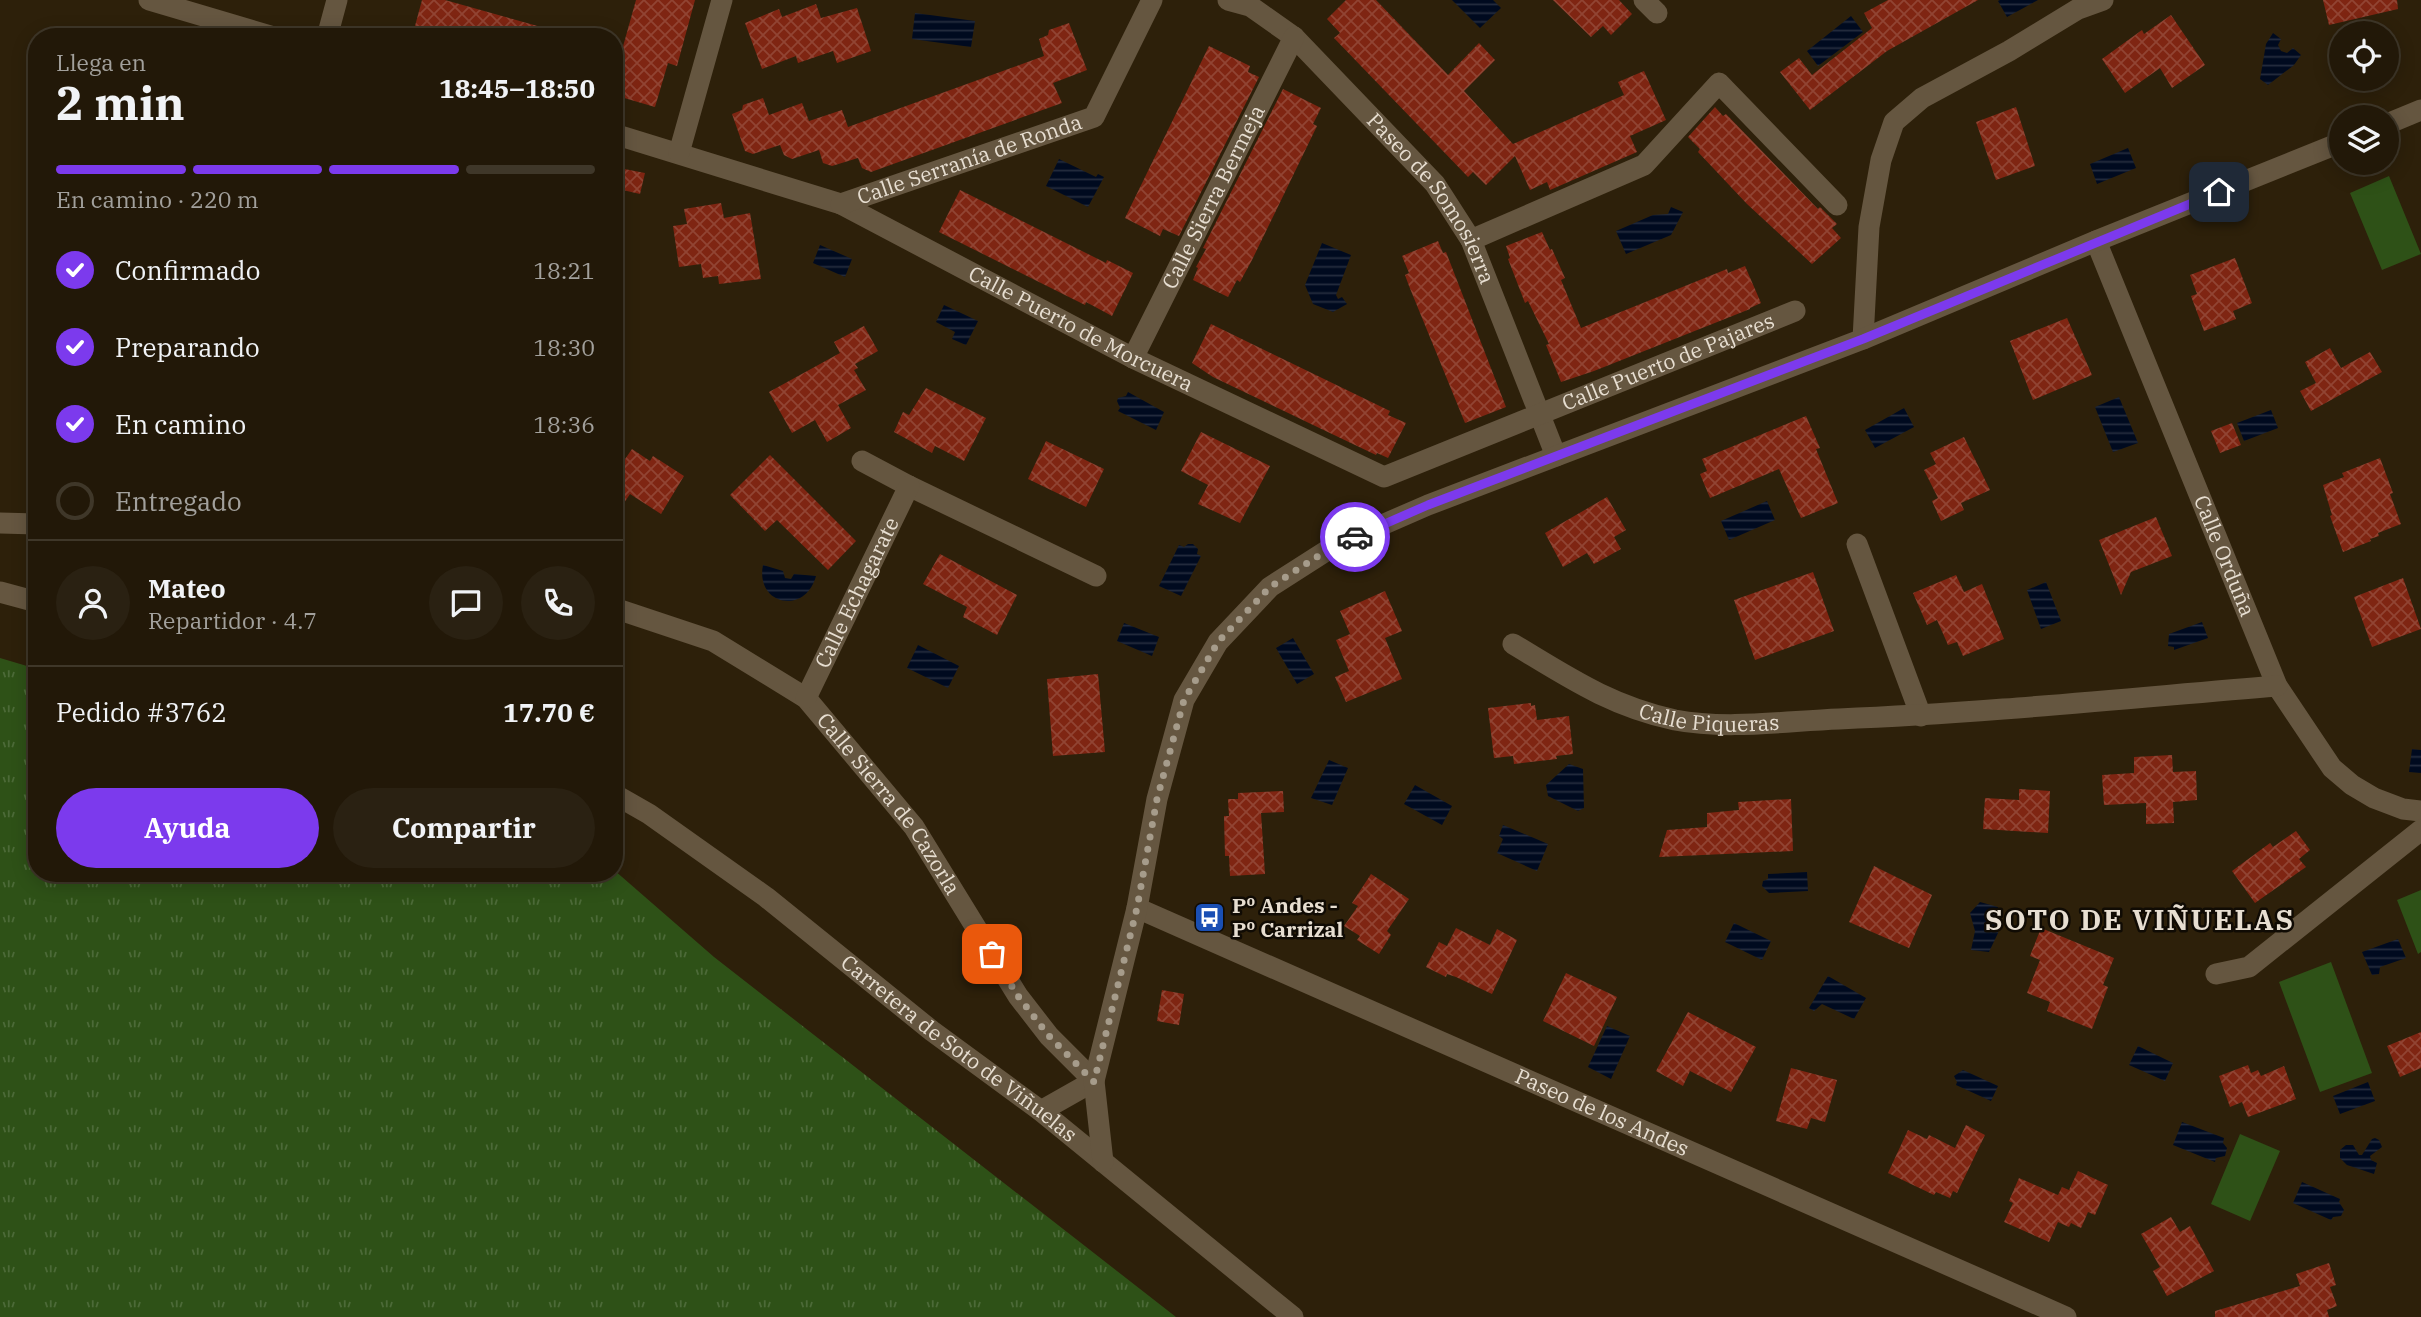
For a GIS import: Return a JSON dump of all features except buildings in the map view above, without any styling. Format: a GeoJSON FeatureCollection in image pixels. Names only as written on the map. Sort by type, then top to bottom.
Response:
{"type":"FeatureCollection","features":[{"type":"Feature","properties":{"kind":"street"},"geometry":{"type":"LineString","coordinates":[[149,0],[244,28]]}},
{"type":"Feature","properties":{"kind":"street"},"geometry":{"type":"LineString","coordinates":[[329,28],[337,0]]}},
{"type":"Feature","properties":{"kind":"street"},"geometry":{"type":"LineString","coordinates":[[679,153],[722,0]]}},
{"type":"Feature","properties":{"kind":"street","name":"Calle Serranía de Ronda"},"geometry":{"type":"LineString","coordinates":[[841,204],[1094,117],[1152,0]]}},
{"type":"Feature","properties":{"kind":"street","name":"Paseo de Somosierra"},"geometry":{"type":"LineString","coordinates":[[1228,0],[1253,3],[1294,37],[1435,184],[1471,240],[1556,456]]}},
{"type":"Feature","properties":{"kind":"street"},"geometry":{"type":"LineString","coordinates":[[1863,339],[1869,226],[1881,160],[1894,122],[1922,98],[2009,51],[2078,9],[2103,0]]}},
{"type":"Feature","properties":{"kind":"street","name":"Calle Sierra Bermeja"},"geometry":{"type":"LineString","coordinates":[[1133,358],[1294,37]]}},
{"type":"Feature","properties":{"kind":"street"},"geometry":{"type":"LineString","coordinates":[[1471,240],[1644,165],[1719,83],[1837,205]]}},
{"type":"Feature","properties":{"kind":"street"},"geometry":{"type":"LineString","coordinates":[[2399,119],[2421,110]]}},
{"type":"Feature","properties":{"kind":"street","name":"Calle Puerto de Morcuera"},"geometry":{"type":"LineString","coordinates":[[623,137],[841,204],[1133,358],[1384,477],[1540,413]]}},
{"type":"Feature","properties":{"kind":"street"},"geometry":{"type":"LineString","coordinates":[[1103,1162],[1094,1082],[1137,908],[1157,799],[1184,700],[1218,642],[1270,587],[1334,546],[1428,505],[1863,339],[2329,147]]}},
{"type":"Feature","properties":{"kind":"street","name":"Calle Orduña"},"geometry":{"type":"LineString","coordinates":[[2096,241],[2277,686],[2332,768],[2352,785],[2374,798],[2421,811]]}},
{"type":"Feature","properties":{"kind":"street","name":"Calle Puerto de Pajares"},"geometry":{"type":"LineString","coordinates":[[1540,413],[1795,311]]}},
{"type":"Feature","properties":{"kind":"street"},"geometry":{"type":"LineString","coordinates":[[862,461],[1096,576]]}},
{"type":"Feature","properties":{"kind":"street","name":"Calle Echagarate"},"geometry":{"type":"LineString","coordinates":[[806,698],[909,486]]}},
{"type":"Feature","properties":{"kind":"street"},"geometry":{"type":"LineString","coordinates":[[0,523],[28,524]]}},
{"type":"Feature","properties":{"kind":"street"},"geometry":{"type":"LineString","coordinates":[[1857,544],[1921,716]]}},
{"type":"Feature","properties":{"kind":"street"},"geometry":{"type":"LineString","coordinates":[[0,592],[28,600]]}},
{"type":"Feature","properties":{"kind":"street","name":"Calle Sierra de Cazorla"},"geometry":{"type":"LineString","coordinates":[[623,611],[713,641],[806,698],[914,827],[1018,996],[1049,1036],[1094,1082]]}},
{"type":"Feature","properties":{"kind":"street","name":"Calle Piqueras"},"geometry":{"type":"LineString","coordinates":[[1513,644],[1589,691],[1632,708],[1677,720],[1724,724],[1921,716],[2277,686]]}},
{"type":"Feature","properties":{"kind":"street","name":"Carretera de Soto de Viñuelas"},"geometry":{"type":"LineString","coordinates":[[623,799],[649,814],[766,897],[932,1031],[1041,1111],[1293,1317]]}},
{"type":"Feature","properties":{"kind":"street"},"geometry":{"type":"LineString","coordinates":[[2216,974],[2249,967],[2421,830]]}},
{"type":"Feature","properties":{"kind":"street","name":"Paseo de los Andes"},"geometry":{"type":"LineString","coordinates":[[1137,908],[2066,1317]]}},
{"type":"Feature","properties":{"kind":"street"},"geometry":{"type":"LineString","coordinates":[[1041,1111],[1094,1082]]}},
{"type":"Feature","properties":{"kind":"green space"},"geometry":{"type":"Polygon","coordinates":[[[2389,176],[2421,254],[2382,270],[2350,193],[2389,176]]]}},
{"type":"Feature","properties":{"kind":"green space"},"geometry":{"type":"Polygon","coordinates":[[[0,658],[28,666],[28,882],[623,882],[623,878],[714,957],[1176,1317],[0,1317],[0,658]]]}},
{"type":"Feature","properties":{"kind":"green space"},"geometry":{"type":"Polygon","coordinates":[[[2421,890],[2421,952],[2418,954],[2397,900],[2421,890]]]}},
{"type":"Feature","properties":{"kind":"green space"},"geometry":{"type":"Polygon","coordinates":[[[2331,962],[2372,1073],[2320,1092],[2279,982],[2331,962]]]}},
{"type":"Feature","properties":{"kind":"green space"},"geometry":{"type":"Polygon","coordinates":[[[2240,1134],[2280,1151],[2250,1221],[2211,1204],[2240,1134]]]}},
{"type":"Feature","properties":{"kind":"water"},"geometry":{"type":"Polygon","coordinates":[[[1452,0],[1493,0],[1501,8],[1480,28],[1452,0]]]}},
{"type":"Feature","properties":{"kind":"water"},"geometry":{"type":"Polygon","coordinates":[[[2038,0],[2007,17],[1998,1],[2038,0]]]}},
{"type":"Feature","properties":{"kind":"water"},"geometry":{"type":"Polygon","coordinates":[[[915,13],[975,21],[971,47],[912,39],[915,13]]]}},
{"type":"Feature","properties":{"kind":"water"},"geometry":{"type":"Polygon","coordinates":[[[1851,16],[1863,32],[1818,66],[1807,51],[1851,16]]]}},
{"type":"Feature","properties":{"kind":"water"},"geometry":{"type":"Polygon","coordinates":[[[2273,33],[2281,39],[2278,45],[2281,51],[2287,53],[2293,48],[2301,55],[2294,65],[2268,85],[2260,79],[2266,44],[2273,33]]]}},
{"type":"Feature","properties":{"kind":"water"},"geometry":{"type":"Polygon","coordinates":[[[2128,148],[2136,168],[2097,184],[2090,164],[2128,148]]]}},
{"type":"Feature","properties":{"kind":"water"},"geometry":{"type":"Polygon","coordinates":[[[1059,159],[1096,177],[1098,174],[1104,177],[1088,207],[1046,186],[1059,159]]]}},
{"type":"Feature","properties":{"kind":"water"},"geometry":{"type":"Polygon","coordinates":[[[1671,207],[1683,212],[1671,235],[1626,254],[1616,231],[1653,215],[1668,214],[1671,207]]]}},
{"type":"Feature","properties":{"kind":"water"},"geometry":{"type":"Polygon","coordinates":[[[1322,243],[1351,255],[1336,295],[1338,299],[1342,297],[1347,304],[1333,312],[1313,304],[1305,285],[1322,243]]]}},
{"type":"Feature","properties":{"kind":"water"},"geometry":{"type":"Polygon","coordinates":[[[820,245],[852,259],[845,277],[813,263],[820,245]]]}},
{"type":"Feature","properties":{"kind":"water"},"geometry":{"type":"Polygon","coordinates":[[[944,305],[978,321],[966,345],[952,339],[955,332],[936,322],[944,305]]]}},
{"type":"Feature","properties":{"kind":"water"},"geometry":{"type":"Polygon","coordinates":[[[1128,392],[1164,412],[1156,430],[1118,411],[1118,398],[1126,396],[1128,392]]]}},
{"type":"Feature","properties":{"kind":"water"},"geometry":{"type":"Polygon","coordinates":[[[2119,397],[2138,443],[2113,452],[2095,407],[2119,397]]]}},
{"type":"Feature","properties":{"kind":"water"},"geometry":{"type":"Polygon","coordinates":[[[1904,408],[1914,427],[1875,448],[1865,430],[1904,408]]]}},
{"type":"Feature","properties":{"kind":"water"},"geometry":{"type":"Polygon","coordinates":[[[2271,410],[2278,428],[2244,441],[2237,423],[2271,410]]]}},
{"type":"Feature","properties":{"kind":"water"},"geometry":{"type":"Polygon","coordinates":[[[1767,501],[1775,520],[1729,540],[1721,521],[1767,501]]]}},
{"type":"Feature","properties":{"kind":"water"},"geometry":{"type":"Polygon","coordinates":[[[1193,544],[1198,549],[1197,554],[1201,556],[1181,596],[1159,586],[1179,545],[1184,547],[1193,544]]]}},
{"type":"Feature","properties":{"kind":"water"},"geometry":{"type":"Polygon","coordinates":[[[763,565],[783,571],[785,578],[791,579],[794,574],[816,576],[810,589],[802,597],[792,601],[782,600],[773,597],[766,589],[763,565]]]}},
{"type":"Feature","properties":{"kind":"water"},"geometry":{"type":"Polygon","coordinates":[[[2046,582],[2061,621],[2041,629],[2027,590],[2046,582]]]}},
{"type":"Feature","properties":{"kind":"water"},"geometry":{"type":"Polygon","coordinates":[[[2202,622],[2208,638],[2174,650],[2174,647],[2168,646],[2169,634],[2202,622]]]}},
{"type":"Feature","properties":{"kind":"water"},"geometry":{"type":"Polygon","coordinates":[[[1124,623],[1159,637],[1152,656],[1117,641],[1124,623]]]}},
{"type":"Feature","properties":{"kind":"water"},"geometry":{"type":"Polygon","coordinates":[[[1293,638],[1314,674],[1297,684],[1276,648],[1293,638]]]}},
{"type":"Feature","properties":{"kind":"water"},"geometry":{"type":"Polygon","coordinates":[[[918,645],[959,666],[948,688],[907,668],[918,645]]]}},
{"type":"Feature","properties":{"kind":"water"},"geometry":{"type":"Polygon","coordinates":[[[2412,749],[2421,750],[2421,773],[2409,772],[2412,749]]]}},
{"type":"Feature","properties":{"kind":"water"},"geometry":{"type":"Polygon","coordinates":[[[1329,760],[1348,768],[1332,805],[1311,798],[1329,760]]]}},
{"type":"Feature","properties":{"kind":"water"},"geometry":{"type":"Polygon","coordinates":[[[1569,764],[1583,769],[1584,808],[1578,811],[1548,796],[1546,785],[1569,764]]]}},
{"type":"Feature","properties":{"kind":"water"},"geometry":{"type":"Polygon","coordinates":[[[1415,785],[1452,806],[1442,825],[1404,804],[1415,785]]]}},
{"type":"Feature","properties":{"kind":"water"},"geometry":{"type":"Polygon","coordinates":[[[1503,825],[1548,844],[1537,871],[1497,853],[1503,839],[1499,836],[1503,825]]]}},
{"type":"Feature","properties":{"kind":"water"},"geometry":{"type":"Polygon","coordinates":[[[1807,872],[1808,891],[1769,893],[1762,886],[1763,881],[1768,879],[1768,874],[1807,872]]]}},
{"type":"Feature","properties":{"kind":"water"},"geometry":{"type":"Polygon","coordinates":[[[1980,902],[1998,907],[1998,933],[1989,952],[1971,950],[1975,931],[1970,913],[1980,902]]]}},
{"type":"Feature","properties":{"kind":"water"},"geometry":{"type":"Polygon","coordinates":[[[1734,923],[1771,941],[1762,960],[1725,942],[1734,923]]]}},
{"type":"Feature","properties":{"kind":"water"},"geometry":{"type":"Polygon","coordinates":[[[2398,939],[2406,958],[2380,967],[2379,974],[2372,975],[2362,952],[2398,939]]]}},
{"type":"Feature","properties":{"kind":"water"},"geometry":{"type":"Polygon","coordinates":[[[1828,976],[1866,998],[1854,1019],[1822,1004],[1814,1011],[1809,1008],[1828,976]]]}},
{"type":"Feature","properties":{"kind":"water"},"geometry":{"type":"Polygon","coordinates":[[[1607,1026],[1630,1036],[1611,1079],[1588,1067],[1607,1026]]]}},
{"type":"Feature","properties":{"kind":"water"},"geometry":{"type":"Polygon","coordinates":[[[2138,1046],[2173,1063],[2165,1081],[2129,1065],[2138,1046]]]}},
{"type":"Feature","properties":{"kind":"water"},"geometry":{"type":"Polygon","coordinates":[[[1963,1070],[1998,1086],[1991,1101],[1956,1085],[1954,1076],[1963,1070]]]}},
{"type":"Feature","properties":{"kind":"water"},"geometry":{"type":"Polygon","coordinates":[[[2368,1082],[2375,1101],[2340,1114],[2333,1096],[2368,1082]]]}},
{"type":"Feature","properties":{"kind":"water"},"geometry":{"type":"Polygon","coordinates":[[[2182,1122],[2224,1138],[2223,1143],[2227,1148],[2225,1156],[2216,1158],[2215,1162],[2173,1145],[2182,1122]]]}},
{"type":"Feature","properties":{"kind":"water"},"geometry":{"type":"Polygon","coordinates":[[[2375,1138],[2382,1147],[2370,1156],[2371,1160],[2377,1163],[2374,1174],[2347,1165],[2340,1158],[2340,1150],[2346,1145],[2353,1145],[2359,1155],[2362,1155],[2375,1138]]]}},
{"type":"Feature","properties":{"kind":"water"},"geometry":{"type":"Polygon","coordinates":[[[2302,1182],[2340,1199],[2344,1210],[2341,1216],[2331,1220],[2293,1203],[2302,1182]]]}},
{"type":"Feature","properties":{"kind":"way so far"},"geometry":{"type":"LineString","coordinates":[[992,954],[1018,996],[1049,1036],[1094,1082],[1137,908],[1157,799],[1184,700],[1218,642],[1270,587],[1334,546],[1355,537]]}},
{"type":"Feature","properties":{"kind":"place","name":"Pº Andes - Pº Carrizal"},"geometry":{"type":"Point","coordinates":[1209,918]}},
{"type":"Feature","properties":{"kind":"district","name":"SOTO DE VIÑUELAS"},"geometry":{"type":"Point","coordinates":[2140,920]}},
{"type":"Feature","properties":{"kind":"route"},"geometry":{"type":"LineString","coordinates":[[1355,537],[1428,505],[1863,339],[2219,192]]}}]}
